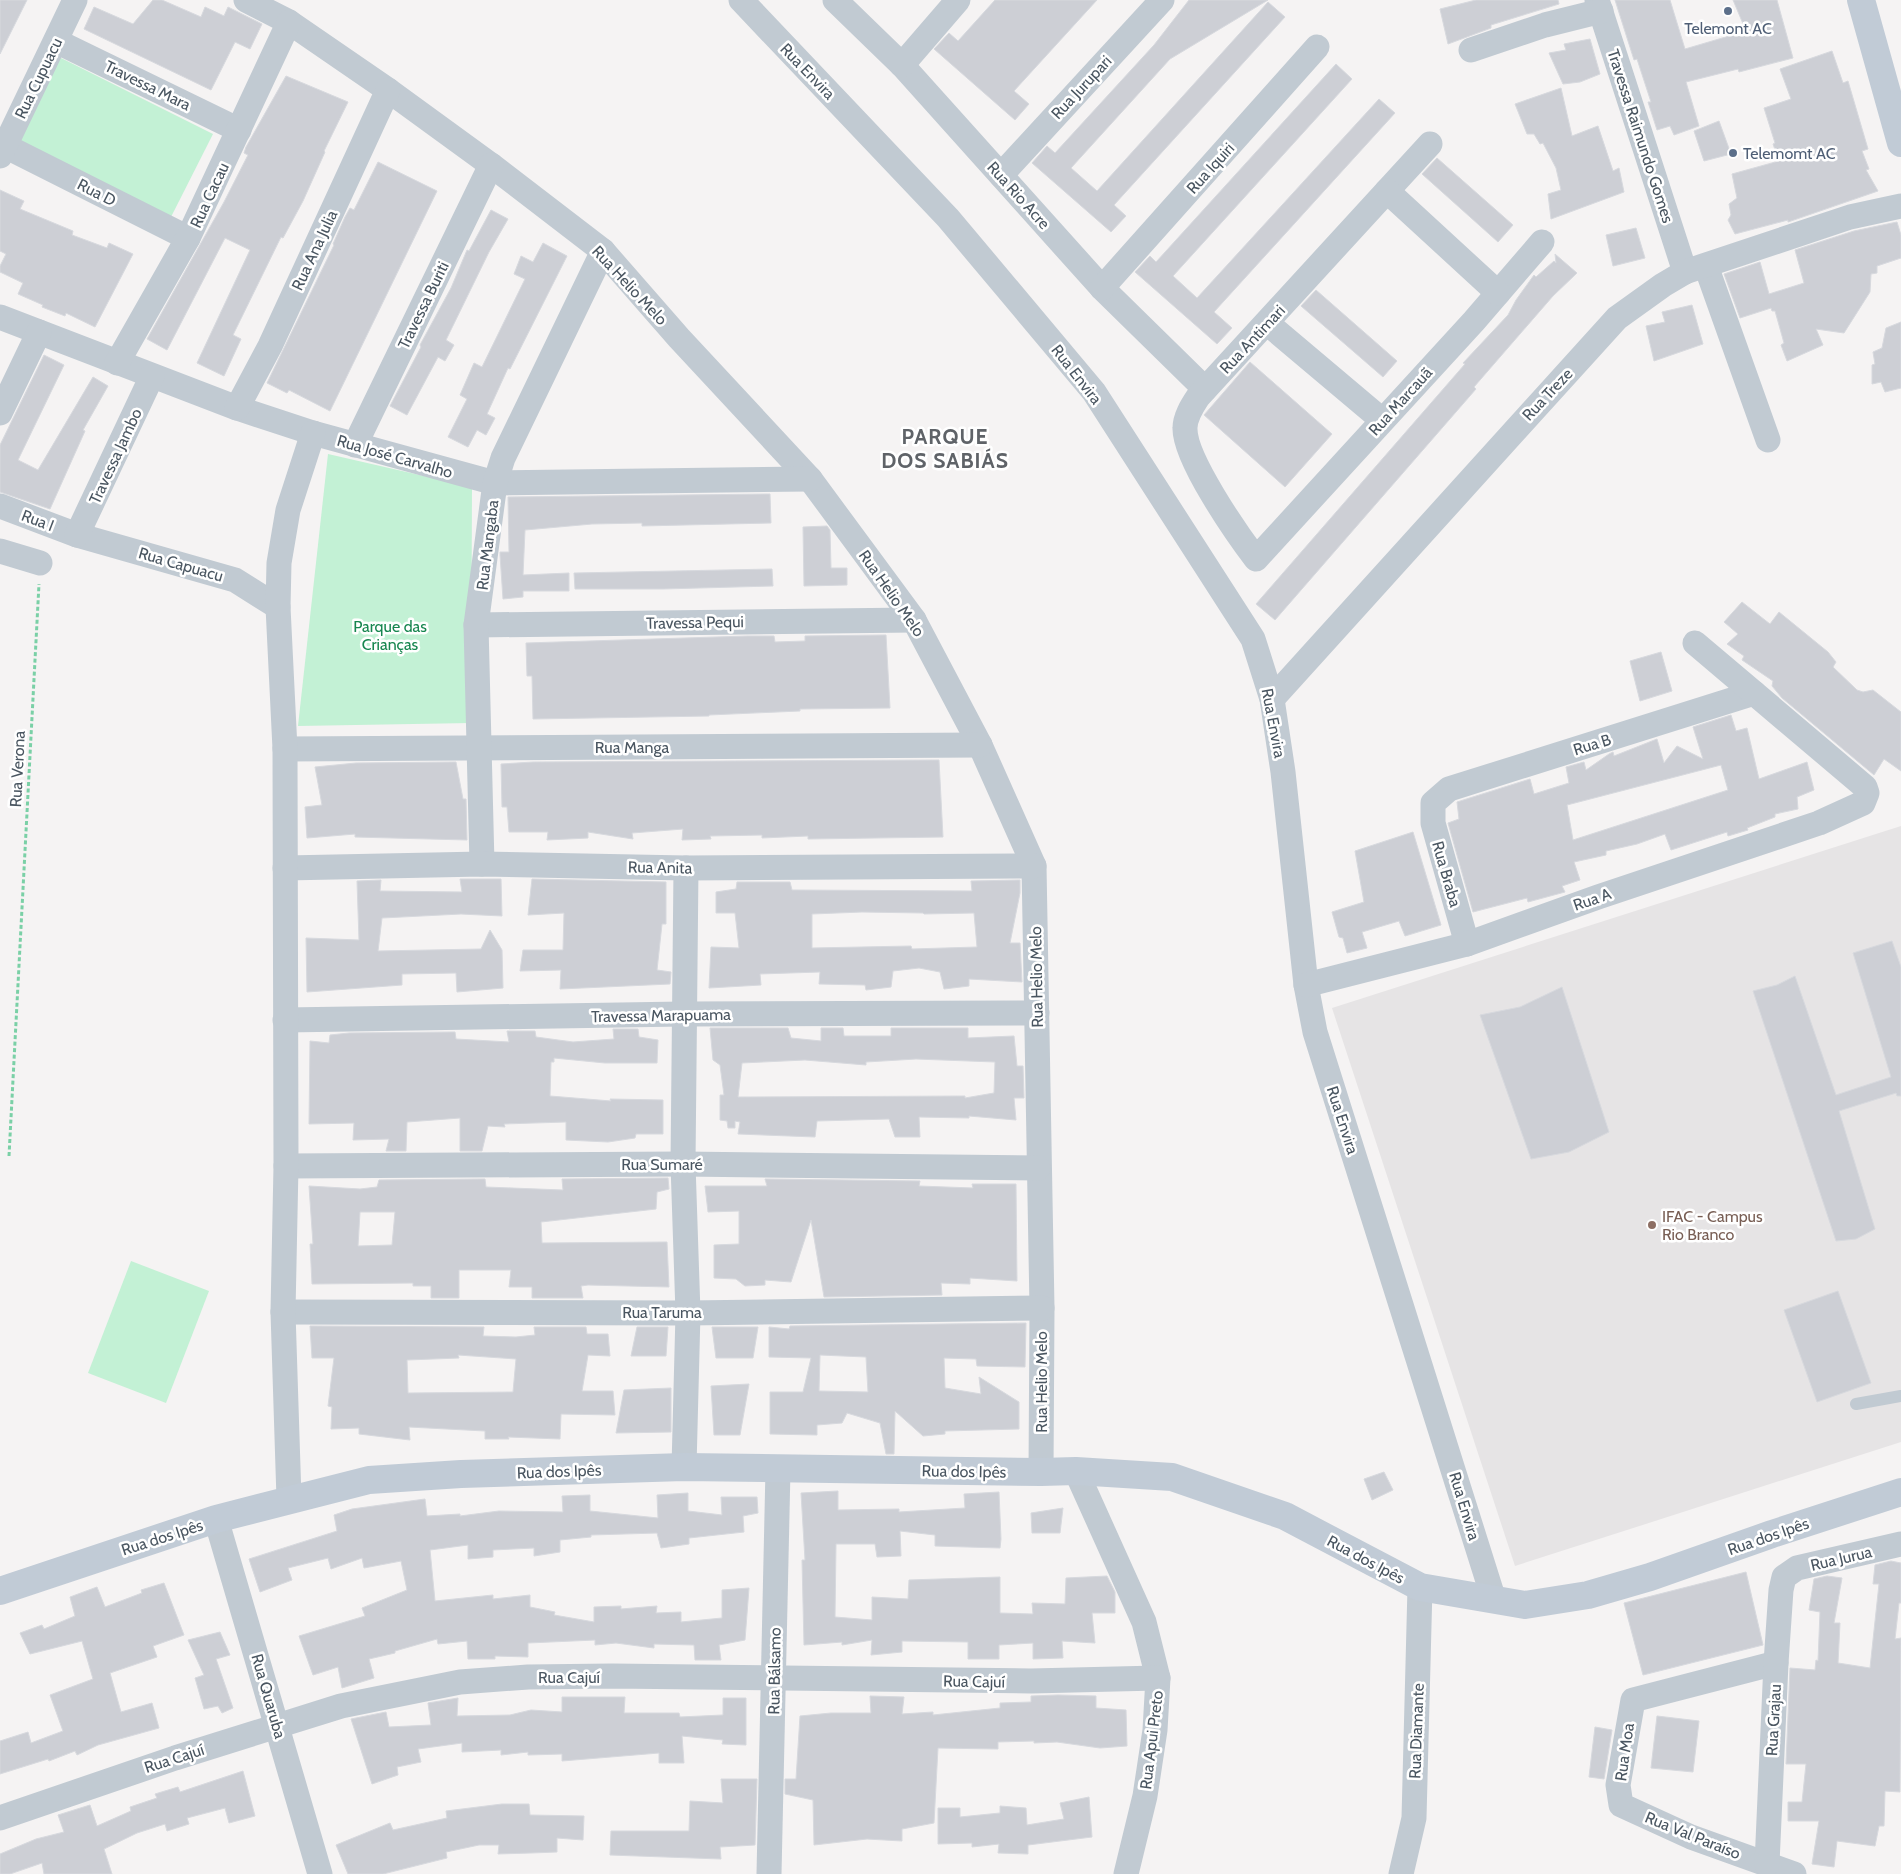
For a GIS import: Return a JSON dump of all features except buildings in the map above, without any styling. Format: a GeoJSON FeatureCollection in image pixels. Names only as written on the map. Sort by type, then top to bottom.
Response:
{"type":"FeatureCollection","features":[{"type":"Feature","properties":{"kind":"street","name":"Rua Cupuacu"},"geometry":{"type":"LineString","coordinates":[[2,151],[75,0]]}},
{"type":"Feature","properties":{"kind":"street","name":"Rua Helio Melo"},"geometry":{"type":"LineString","coordinates":[[246,0],[289,22],[388,90],[603,251],[679,338],[810,479],[914,620],[980,745],[1034,866],[1042,1308],[1041,1472]]}},
{"type":"Feature","properties":{"kind":"street","name":"Rua Rio Acre"},"geometry":{"type":"LineString","coordinates":[[835,0],[902,65],[1102,288],[1205,389]]}},
{"type":"Feature","properties":{"kind":"street"},"geometry":{"type":"LineString","coordinates":[[902,65],[958,0]]}},
{"type":"Feature","properties":{"kind":"street","name":"Rua Jurupari"},"geometry":{"type":"LineString","coordinates":[[1001,175],[1162,0]]}},
{"type":"Feature","properties":{"kind":"street"},"geometry":{"type":"LineString","coordinates":[[1861,0],[1896,105],[1901,143]]}},
{"type":"Feature","properties":{"kind":"street","name":"Rua Envira"},"geometry":{"type":"LineString","coordinates":[[751,4],[948,218],[1094,392],[1253,639],[1272,699],[1283,772],[1306,985],[1315,1032],[1494,1600]]}},
{"type":"Feature","properties":{"kind":"street"},"geometry":{"type":"LineString","coordinates":[[1471,50],[1599,5]]}},
{"type":"Feature","properties":{"kind":"street","name":"Travessa Raimundo Gomes"},"geometry":{"type":"LineString","coordinates":[[1599,5],[1695,269],[1768,440]]}},
{"type":"Feature","properties":{"kind":"street","name":"Rua Cacau"},"geometry":{"type":"LineString","coordinates":[[117,363],[188,238],[289,22]]}},
{"type":"Feature","properties":{"kind":"street","name":"Travessa Mara"},"geometry":{"type":"LineString","coordinates":[[56,40],[239,130]]}},
{"type":"Feature","properties":{"kind":"street","name":"Rua Iquiri"},"geometry":{"type":"LineString","coordinates":[[1102,288],[1317,47]]}},
{"type":"Feature","properties":{"kind":"street","name":"Rua Ana Julia"},"geometry":{"type":"LineString","coordinates":[[237,408],[270,346],[388,90]]}},
{"type":"Feature","properties":{"kind":"street","name":"Rua Antimari"},"geometry":{"type":"LineString","coordinates":[[1256,559],[1214,497],[1186,440],[1186,420],[1193,404],[1205,389],[1267,324],[1430,144]]}},
{"type":"Feature","properties":{"kind":"street","name":"Rua D"},"geometry":{"type":"LineString","coordinates":[[2,151],[188,238]]}},
{"type":"Feature","properties":{"kind":"street","name":"Travessa Buriti"},"geometry":{"type":"LineString","coordinates":[[355,445],[491,166]]}},
{"type":"Feature","properties":{"kind":"street"},"geometry":{"type":"LineString","coordinates":[[1387,191],[1498,293]]}},
{"type":"Feature","properties":{"kind":"street","name":"Rua Treze"},"geometry":{"type":"LineString","coordinates":[[1272,699],[1617,318],[1663,285],[1695,269],[1850,217],[1901,206]]}},
{"type":"Feature","properties":{"kind":"street","name":"Rua Marcauã"},"geometry":{"type":"LineString","coordinates":[[1256,559],[1542,242]]}},
{"type":"Feature","properties":{"kind":"street","name":"Rua Mangaba"},"geometry":{"type":"LineString","coordinates":[[482,864],[476,625],[495,482],[503,458],[603,251]]}},
{"type":"Feature","properties":{"kind":"street","name":"Rua José Carvalho"},"geometry":{"type":"LineString","coordinates":[[0,317],[237,408],[313,433],[495,482],[810,479]]}},
{"type":"Feature","properties":{"kind":"street"},"geometry":{"type":"LineString","coordinates":[[1267,324],[1382,420]]}},
{"type":"Feature","properties":{"kind":"street"},"geometry":{"type":"LineString","coordinates":[[0,413],[39,332]]}},
{"type":"Feature","properties":{"kind":"street","name":"Travessa Jambo"},"geometry":{"type":"LineString","coordinates":[[77,535],[152,376]]}},
{"type":"Feature","properties":{"kind":"street"},"geometry":{"type":"LineString","coordinates":[[289,1499],[282,1312],[286,1166],[285,749],[278,608],[279,563],[288,510],[313,433]]}},
{"type":"Feature","properties":{"kind":"street","name":"Rua I"},"geometry":{"type":"LineString","coordinates":[[0,506],[77,535]]}},
{"type":"Feature","properties":{"kind":"street","name":"Rua Capuacu"},"geometry":{"type":"LineString","coordinates":[[77,535],[236,580],[278,608]]}},
{"type":"Feature","properties":{"kind":"street"},"geometry":{"type":"LineString","coordinates":[[0,551],[40,563]]}},
{"type":"Feature","properties":{"kind":"street","name":"Travessa Pequi"},"geometry":{"type":"LineString","coordinates":[[476,625],[914,620]]}},
{"type":"Feature","properties":{"kind":"street"},"geometry":{"type":"LineString","coordinates":[[1695,643],[1754,693]]}},
{"type":"Feature","properties":{"kind":"street","name":"Rua A"},"geometry":{"type":"LineString","coordinates":[[1306,985],[1467,944],[1598,897],[1819,823],[1863,803],[1867,793],[1865,787],[1754,693]]}},
{"type":"Feature","properties":{"kind":"street","name":"Rua B"},"geometry":{"type":"LineString","coordinates":[[1433,803],[1449,789],[1754,693]]}},
{"type":"Feature","properties":{"kind":"street","name":"Rua Manga"},"geometry":{"type":"LineString","coordinates":[[285,749],[980,745]]}},
{"type":"Feature","properties":{"kind":"street","name":"Rua Braba"},"geometry":{"type":"LineString","coordinates":[[1433,803],[1433,823],[1467,944]]}},
{"type":"Feature","properties":{"kind":"street","name":"Rua Anita"},"geometry":{"type":"LineString","coordinates":[[285,868],[482,864],[686,868],[1034,866]]}},
{"type":"Feature","properties":{"kind":"street"},"geometry":{"type":"LineString","coordinates":[[684,1467],[688,1312],[683,1164],[683,1014],[686,868]]}},
{"type":"Feature","properties":{"kind":"street","name":"Travessa Marapuama"},"geometry":{"type":"LineString","coordinates":[[285,1020],[683,1014],[1037,1013]]}},
{"type":"Feature","properties":{"kind":"street","name":"Rua Sumaré"},"geometry":{"type":"LineString","coordinates":[[286,1166],[683,1164],[1038,1168]]}},
{"type":"Feature","properties":{"kind":"street","name":"Rua Taruma"},"geometry":{"type":"LineString","coordinates":[[282,1312],[688,1312],[1042,1308]]}},
{"type":"Feature","properties":{"kind":"street","name":"Rua dos Ipês"},"geometry":{"type":"LineString","coordinates":[[0,1591],[216,1519],[369,1480],[461,1474],[684,1467],[1076,1471],[1172,1477],[1285,1516],[1420,1587],[1525,1605],[1588,1595],[1650,1577],[1772,1534],[1901,1492]]}},
{"type":"Feature","properties":{"kind":"street","name":"Rua Bálsamo"},"geometry":{"type":"LineString","coordinates":[[769,1874],[778,1469]]}},
{"type":"Feature","properties":{"kind":"street","name":"Rua Apui Preto"},"geometry":{"type":"LineString","coordinates":[[1076,1471],[1144,1622],[1158,1678],[1155,1730],[1145,1796],[1126,1874]]}},
{"type":"Feature","properties":{"kind":"street","name":"Rua Quaruba"},"geometry":{"type":"LineString","coordinates":[[216,1519],[320,1874]]}},
{"type":"Feature","properties":{"kind":"street","name":"Rua Jurua"},"geometry":{"type":"LineString","coordinates":[[1784,1577],[1798,1568],[1901,1544]]}},
{"type":"Feature","properties":{"kind":"street","name":"Rua Grajau"},"geometry":{"type":"LineString","coordinates":[[1767,1864],[1776,1663],[1781,1590],[1784,1577]]}},
{"type":"Feature","properties":{"kind":"street","name":"Rua Diamante"},"geometry":{"type":"LineString","coordinates":[[1401,1874],[1414,1818],[1420,1587]]}},
{"type":"Feature","properties":{"kind":"street","name":"Rua Moa"},"geometry":{"type":"LineString","coordinates":[[1622,1805],[1618,1785],[1633,1700],[1776,1663]]}},
{"type":"Feature","properties":{"kind":"street","name":"Rua Cajuí"},"geometry":{"type":"LineString","coordinates":[[0,1818],[277,1725],[341,1706],[460,1682],[538,1677],[1031,1682],[1158,1678]]}},
{"type":"Feature","properties":{"kind":"street","name":"Rua Val Paraíso"},"geometry":{"type":"LineString","coordinates":[[1622,1805],[1691,1837],[1794,1874]]}},
{"type":"Feature","properties":{"kind":"lane"},"geometry":{"type":"LineString","coordinates":[[1856,1404],[1901,1396]]}},
{"type":"Feature","properties":{"kind":"path","name":"Rua Verona"},"geometry":{"type":"LineString","coordinates":[[9,1156],[40,563]]}},
{"type":"Feature","properties":{"kind":"shaded area","name":"IFAC - Campus Rio Branco"},"geometry":{"type":"Polygon","coordinates":[[[1901,826],[1901,1442],[1515,1566],[1332,1008],[1901,826]]]}},
{"type":"Feature","properties":{"kind":"green space"},"geometry":{"type":"Polygon","coordinates":[[[59,57],[213,134],[171,217],[18,141],[59,57]]]}},
{"type":"Feature","properties":{"kind":"green space","name":"Parque das Crianças"},"geometry":{"type":"Polygon","coordinates":[[[328,454],[472,487],[471,723],[298,726],[328,454]]]}},
{"type":"Feature","properties":{"kind":"green space"},"geometry":{"type":"Polygon","coordinates":[[[131,1261],[209,1291],[166,1403],[88,1373],[131,1261]]]}},
{"type":"Feature","properties":{"kind":"place","name":"Telemont AC"},"geometry":{"type":"Point","coordinates":[1728,11]}},
{"type":"Feature","properties":{"kind":"place","name":"Telemomt AC"},"geometry":{"type":"Point","coordinates":[1733,153]}},
{"type":"Feature","properties":{"kind":"place","name":"IFAC - Campus Rio Branco"},"geometry":{"type":"Point","coordinates":[1652,1225]}},
{"type":"Feature","properties":{"kind":"district","name":"PARQUE DOS SABIÁS"},"geometry":{"type":"Point","coordinates":[945,449]}}]}
